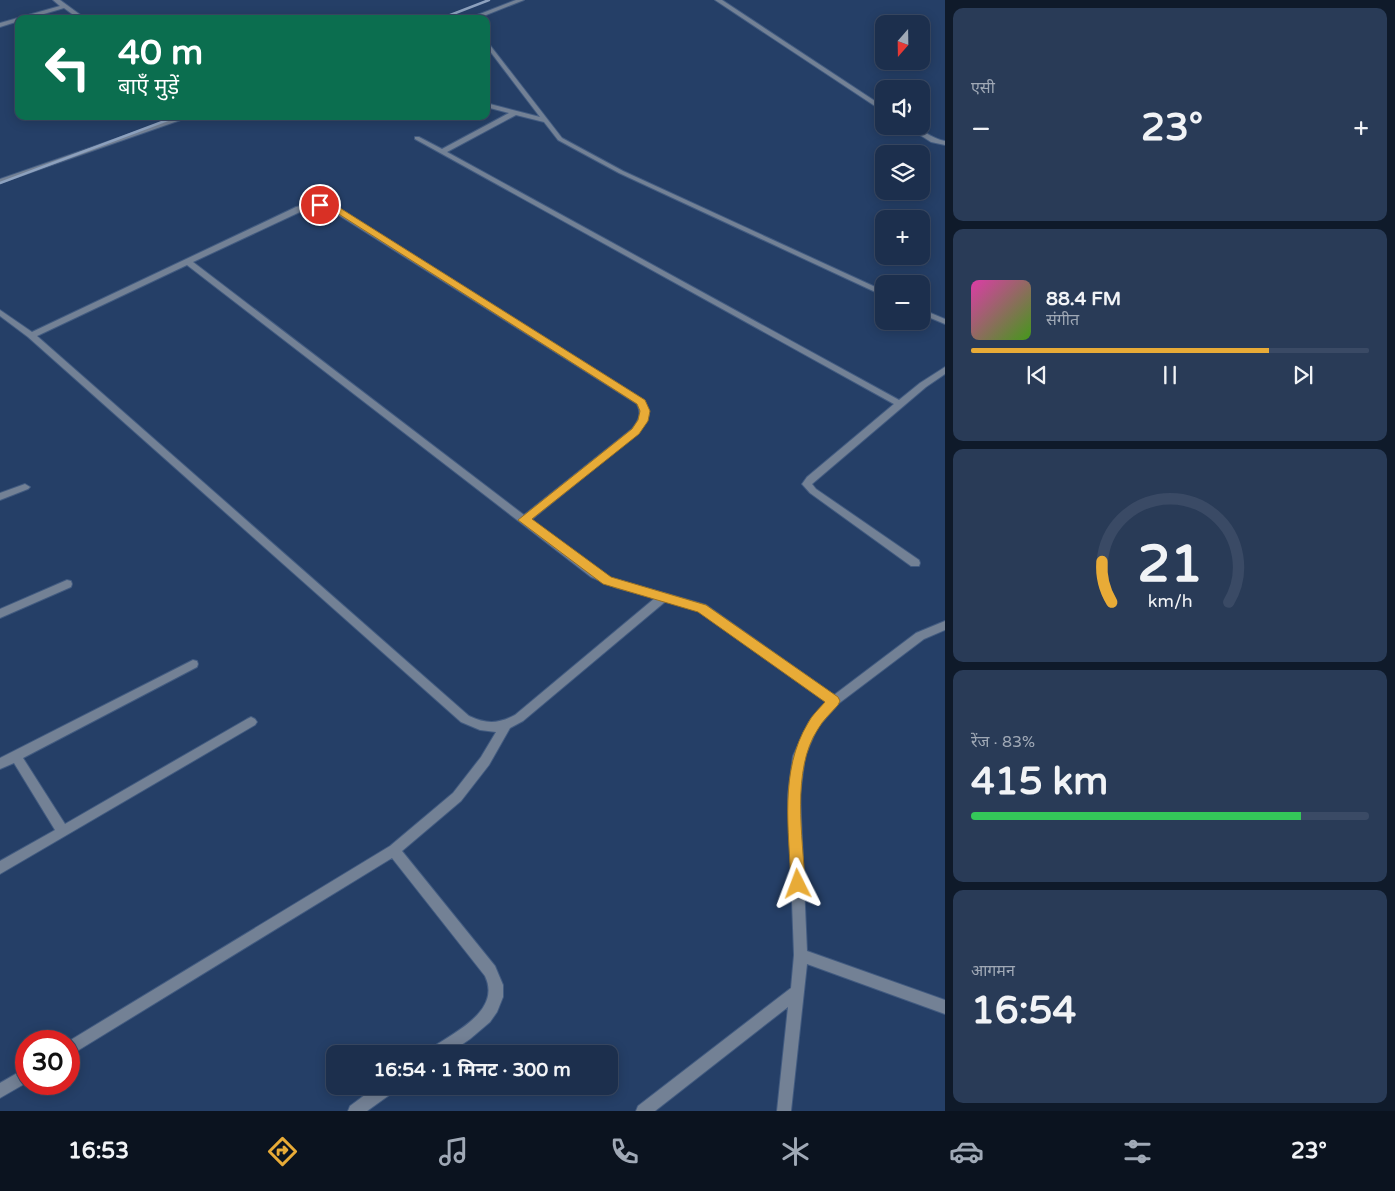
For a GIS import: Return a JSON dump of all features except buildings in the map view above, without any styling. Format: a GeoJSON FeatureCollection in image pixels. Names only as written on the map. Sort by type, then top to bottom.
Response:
{"type":"FeatureCollection","features":[{"type":"Feature","properties":{"kind":"street"},"geometry":{"type":"LineString","coordinates":[[56,0],[77,15]]}},
{"type":"Feature","properties":{"kind":"street"},"geometry":{"type":"LineString","coordinates":[[481,15],[521,0]]}},
{"type":"Feature","properties":{"kind":"street"},"geometry":{"type":"LineString","coordinates":[[718,0],[875,104]]}},
{"type":"Feature","properties":{"kind":"street"},"geometry":{"type":"LineString","coordinates":[[33,15],[65,6]]}},
{"type":"Feature","properties":{"kind":"street"},"geometry":{"type":"LineString","coordinates":[[0,24],[15,20]]}},
{"type":"Feature","properties":{"kind":"street"},"geometry":{"type":"LineString","coordinates":[[490,47],[512,73],[544,120],[560,139],[591,157],[773,244],[875,290]]}},
{"type":"Feature","properties":{"kind":"street"},"geometry":{"type":"LineString","coordinates":[[490,106],[544,120]]}},
{"type":"Feature","properties":{"kind":"street"},"geometry":{"type":"LineString","coordinates":[[441,152],[514,113]]}},
{"type":"Feature","properties":{"kind":"street"},"geometry":{"type":"LineString","coordinates":[[0,181],[177,120]]}},
{"type":"Feature","properties":{"kind":"street"},"geometry":{"type":"LineString","coordinates":[[923,135],[933,141],[945,143]]}},
{"type":"Feature","properties":{"kind":"street"},"geometry":{"type":"LineString","coordinates":[[417,138],[900,404]]}},
{"type":"Feature","properties":{"kind":"street"},"geometry":{"type":"LineString","coordinates":[[31,335],[299,209],[314,206],[331,207],[641,402],[645,411],[643,421],[635,431],[524,520]]}},
{"type":"Feature","properties":{"kind":"street"},"geometry":{"type":"LineString","coordinates":[[188,262],[524,520],[607,580],[702,608],[834,701]]}},
{"type":"Feature","properties":{"kind":"street"},"geometry":{"type":"LineString","coordinates":[[0,312],[31,335],[465,720],[486,728],[505,726],[519,718],[665,596]]}},
{"type":"Feature","properties":{"kind":"street"},"geometry":{"type":"LineString","coordinates":[[930,315],[945,322]]}},
{"type":"Feature","properties":{"kind":"street"},"geometry":{"type":"LineString","coordinates":[[914,564],[812,491],[808,484],[810,479],[900,404],[945,370]]}},
{"type":"Feature","properties":{"kind":"street"},"geometry":{"type":"LineString","coordinates":[[0,497],[25,487]]}},
{"type":"Feature","properties":{"kind":"street"},"geometry":{"type":"LineString","coordinates":[[0,614],[67,584]]}},
{"type":"Feature","properties":{"kind":"street"},"geometry":{"type":"LineString","coordinates":[[784,1111],[801,955],[796,785],[799,756],[813,725],[834,701],[920,636],[945,625]]}},
{"type":"Feature","properties":{"kind":"street"},"geometry":{"type":"LineString","coordinates":[[0,764],[193,664]]}},
{"type":"Feature","properties":{"kind":"street"},"geometry":{"type":"LineString","coordinates":[[0,868],[251,722]]}},
{"type":"Feature","properties":{"kind":"street"},"geometry":{"type":"LineString","coordinates":[[80,1042],[394,850],[457,797],[485,761],[505,726]]}},
{"type":"Feature","properties":{"kind":"street"},"geometry":{"type":"LineString","coordinates":[[16,756],[63,832]]}},
{"type":"Feature","properties":{"kind":"street"},"geometry":{"type":"LineString","coordinates":[[394,850],[490,970],[496,986],[490,1011],[479,1022],[447,1045]]}},
{"type":"Feature","properties":{"kind":"street"},"geometry":{"type":"LineString","coordinates":[[801,955],[945,1007]]}},
{"type":"Feature","properties":{"kind":"street"},"geometry":{"type":"LineString","coordinates":[[643,1111],[797,992]]}},
{"type":"Feature","properties":{"kind":"street"},"geometry":{"type":"LineString","coordinates":[[0,1092],[15,1082]]}},
{"type":"Feature","properties":{"kind":"street"},"geometry":{"type":"LineString","coordinates":[[355,1111],[377,1095]]}},
{"type":"Feature","properties":{"kind":"railway"},"geometry":{"type":"LineString","coordinates":[[450,15],[489,0]]}},
{"type":"Feature","properties":{"kind":"railway"},"geometry":{"type":"LineString","coordinates":[[0,183],[167,120]]}},
{"type":"Feature","properties":{"kind":"route"},"geometry":{"type":"LineString","coordinates":[[320,205],[337,209],[641,402],[645,411],[643,421],[635,431],[524,520],[595,574],[607,580],[618,585],[702,608],[834,701],[813,725],[799,756],[794,795],[798,884]]}}]}
